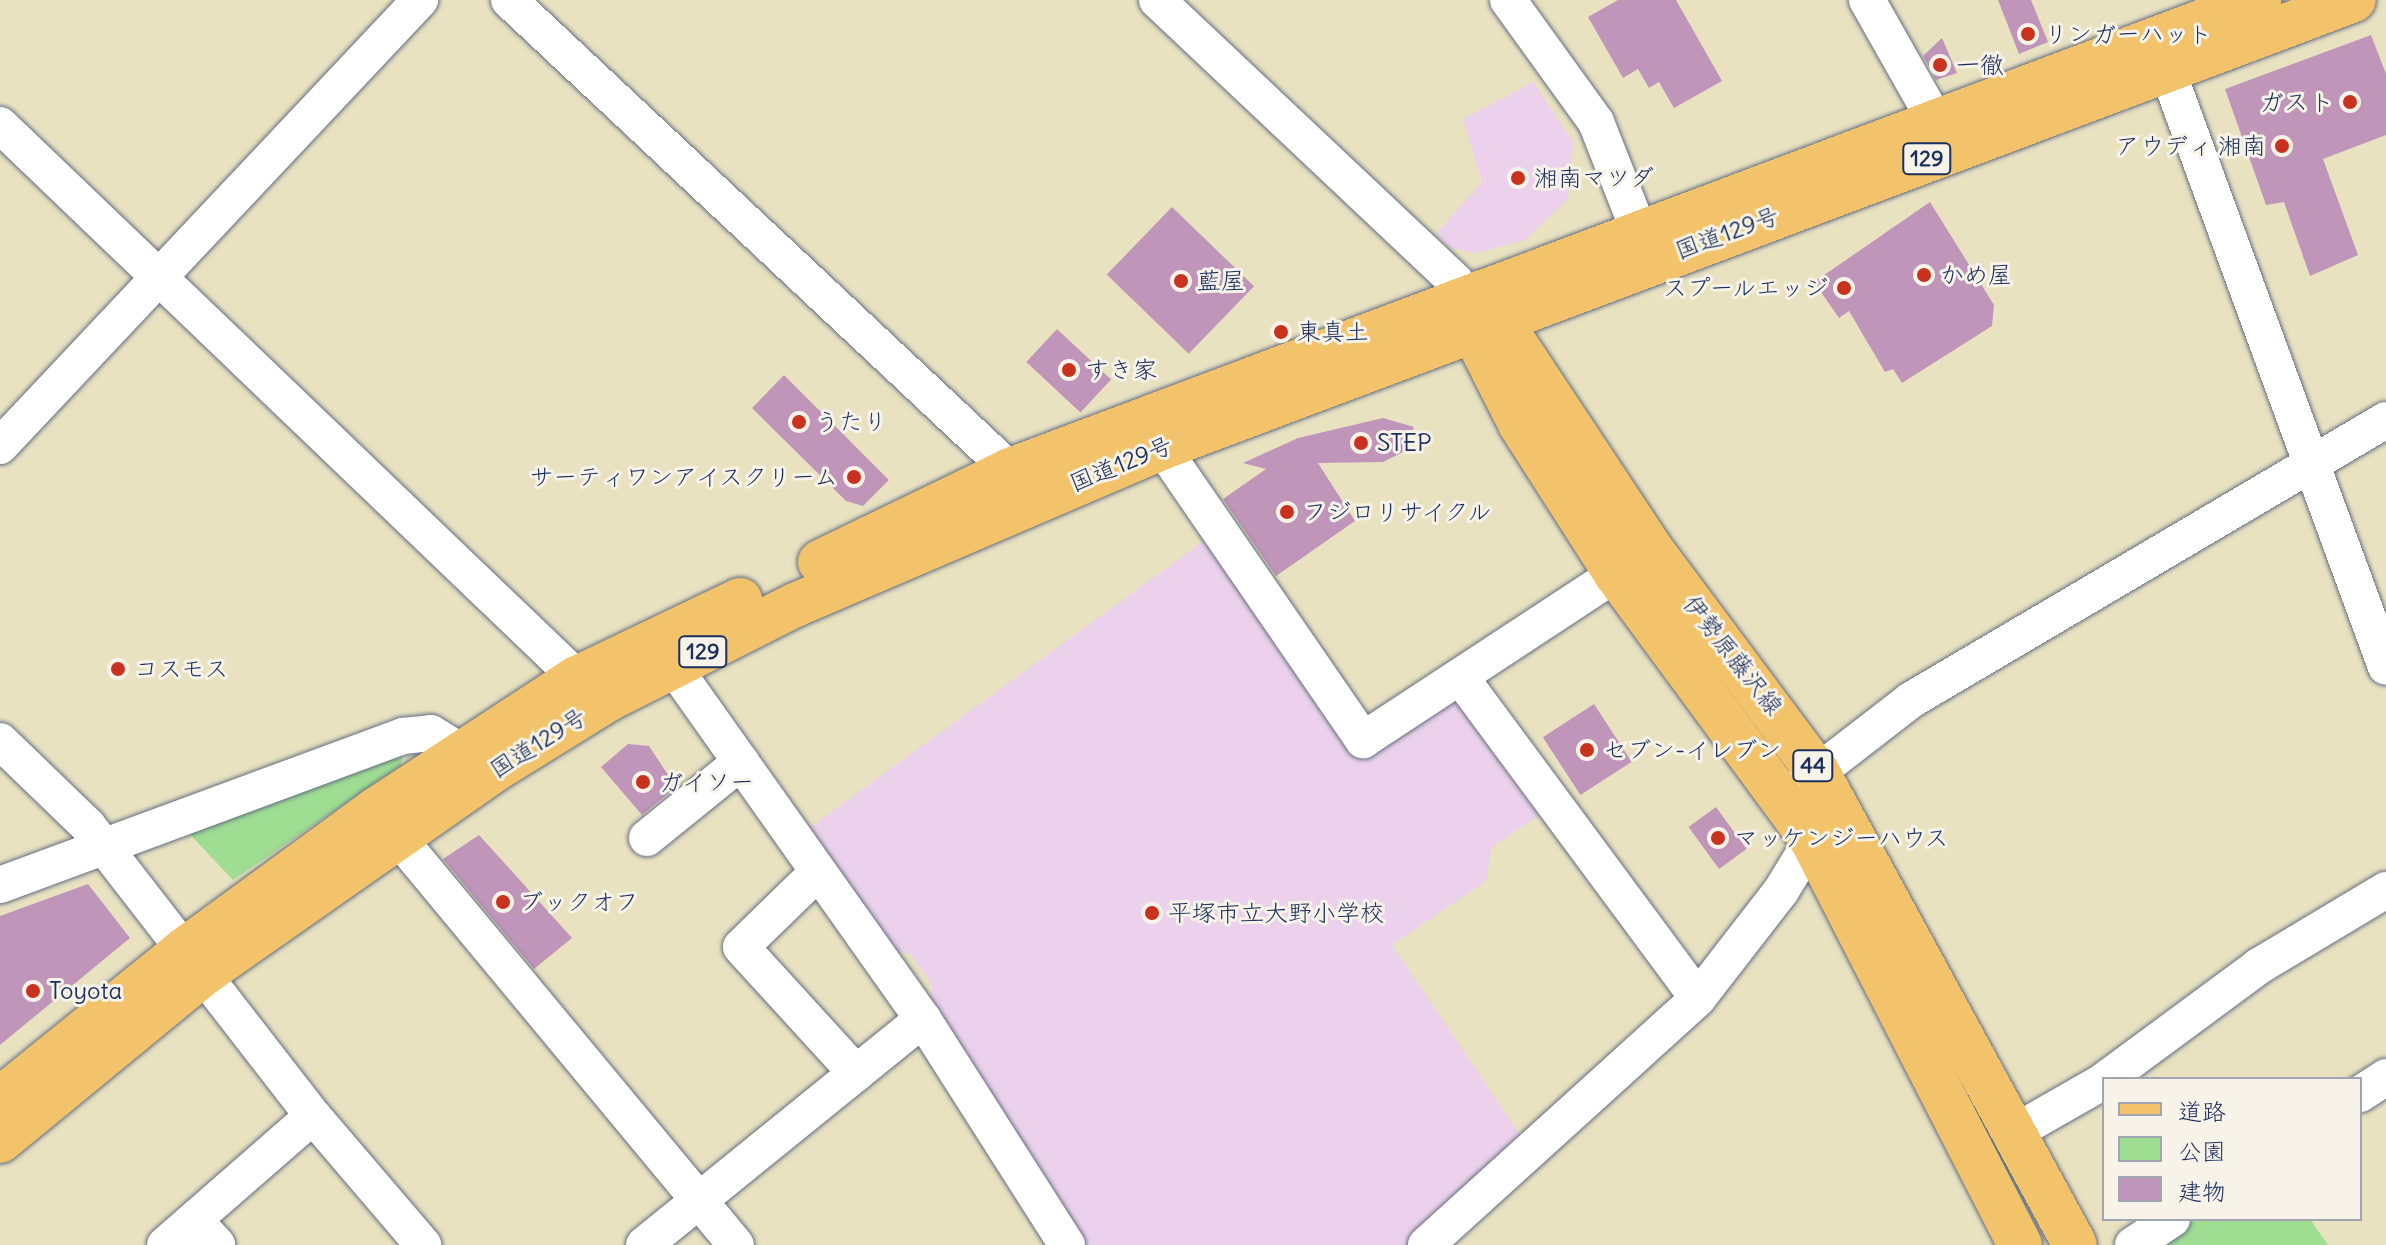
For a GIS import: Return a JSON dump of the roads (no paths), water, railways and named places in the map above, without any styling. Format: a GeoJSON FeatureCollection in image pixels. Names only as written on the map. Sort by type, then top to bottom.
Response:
{"type":"FeatureCollection","features":[{"type":"Feature","properties":{"kind":"main road","name":"国道129号"},"geometry":{"type":"LineString","coordinates":[[0,1099],[386,824],[461,752],[577,678],[664,654],[809,598],[1152,433],[1473,304],[1644,252],[2162,56],[2259,0]]}},
{"type":"Feature","properties":{"kind":"main road","name":"国道129号"},"geometry":{"type":"LineString","coordinates":[[1644,252],[1935,120],[2354,0]]}},
{"type":"Feature","properties":{"kind":"main road","name":"伊勢原藤沢線"},"geometry":{"type":"LineString","coordinates":[[1473,304],[1616,574],[1801,785],[1812,840],[2020,1245]]}},
{"type":"Feature","properties":{"kind":"main road","name":"伊勢原藤沢線"},"geometry":{"type":"LineString","coordinates":[[1473,304],[1642,536],[1801,785],[2015,1132],[2075,1245]]}},
{"type":"Feature","properties":{"kind":"main road","name":"国道129号"},"geometry":{"type":"LineString","coordinates":[[386,824],[491,772],[664,654],[1010,470],[1152,433]]}},
{"type":"Feature","properties":{"kind":"main road","name":"国道129号"},"geometry":{"type":"LineString","coordinates":[[0,1141],[194,962]]}},
{"type":"Feature","properties":{"kind":"street"},"geometry":{"type":"LineString","coordinates":[[0,446],[156,276],[420,0]]}},
{"type":"Feature","properties":{"kind":"street"},"geometry":{"type":"LineString","coordinates":[[509,0],[1010,470]]}},
{"type":"Feature","properties":{"kind":"street"},"geometry":{"type":"LineString","coordinates":[[1157,0],[1473,304]]}},
{"type":"Feature","properties":{"kind":"street"},"geometry":{"type":"LineString","coordinates":[[1508,0],[1596,122],[1644,252]]}},
{"type":"Feature","properties":{"kind":"street"},"geometry":{"type":"LineString","coordinates":[[1867,0],[1935,120]]}},
{"type":"Feature","properties":{"kind":"street"},"geometry":{"type":"LineString","coordinates":[[2162,56],[2308,469],[2386,667]]}},
{"type":"Feature","properties":{"kind":"street"},"geometry":{"type":"LineString","coordinates":[[0,125],[577,678]]}},
{"type":"Feature","properties":{"kind":"street"},"geometry":{"type":"LineString","coordinates":[[1801,785],[1911,700],[2308,469],[2386,420]]}},
{"type":"Feature","properties":{"kind":"street"},"geometry":{"type":"LineString","coordinates":[[1152,433],[1363,740],[1616,574]]}},
{"type":"Feature","properties":{"kind":"street"},"geometry":{"type":"LineString","coordinates":[[664,654],[923,1019],[1067,1245]]}},
{"type":"Feature","properties":{"kind":"street"},"geometry":{"type":"LineString","coordinates":[[1461,678],[1698,998]]}},
{"type":"Feature","properties":{"kind":"street"},"geometry":{"type":"LineString","coordinates":[[0,885],[403,736],[431,733],[461,752]]}},
{"type":"Feature","properties":{"kind":"street"},"geometry":{"type":"LineString","coordinates":[[0,741],[105,848],[313,1116],[423,1245]]}},
{"type":"Feature","properties":{"kind":"street"},"geometry":{"type":"LineString","coordinates":[[647,838],[741,762]]}},
{"type":"Feature","properties":{"kind":"street"},"geometry":{"type":"LineString","coordinates":[[386,824],[736,1245]]}},
{"type":"Feature","properties":{"kind":"street"},"geometry":{"type":"LineString","coordinates":[[1426,1245],[1698,998],[1812,840]]}},
{"type":"Feature","properties":{"kind":"street"},"geometry":{"type":"LineString","coordinates":[[818,872],[741,947],[856,1073]]}},
{"type":"Feature","properties":{"kind":"street"},"geometry":{"type":"LineString","coordinates":[[2109,1077],[2259,966],[2386,890]]}},
{"type":"Feature","properties":{"kind":"street"},"geometry":{"type":"LineString","coordinates":[[644,1245],[923,1019]]}},
{"type":"Feature","properties":{"kind":"street"},"geometry":{"type":"LineString","coordinates":[[2362,1093],[2386,1077]]}},
{"type":"Feature","properties":{"kind":"street"},"geometry":{"type":"LineString","coordinates":[[2015,1132],[2102,1082]]}},
{"type":"Feature","properties":{"kind":"street"},"geometry":{"type":"LineString","coordinates":[[165,1245],[205,1232],[313,1116]]}},
{"type":"Feature","properties":{"kind":"street"},"geometry":{"type":"LineString","coordinates":[[2133,1245],[2169,1221]]}},
{"type":"Feature","properties":{"kind":"place","name":"リンガーハット"},"geometry":{"type":"Point","coordinates":[2028,34]}},
{"type":"Feature","properties":{"kind":"place","name":"一徹"},"geometry":{"type":"Point","coordinates":[1940,65]}},
{"type":"Feature","properties":{"kind":"place","name":"ガスト"},"geometry":{"type":"Point","coordinates":[2350,102]}},
{"type":"Feature","properties":{"kind":"place","name":"アウディ 湘南"},"geometry":{"type":"Point","coordinates":[2282,146]}},
{"type":"Feature","properties":{"kind":"place","name":"湘南マツダ"},"geometry":{"type":"Point","coordinates":[1518,178]}},
{"type":"Feature","properties":{"kind":"place","name":"かめ屋"},"geometry":{"type":"Point","coordinates":[1924,275]}},
{"type":"Feature","properties":{"kind":"place","name":"藍屋"},"geometry":{"type":"Point","coordinates":[1181,281]}},
{"type":"Feature","properties":{"kind":"place","name":"スプールエッジ"},"geometry":{"type":"Point","coordinates":[1844,288]}},
{"type":"Feature","properties":{"kind":"place","name":"東真土"},"geometry":{"type":"Point","coordinates":[1281,332]}},
{"type":"Feature","properties":{"kind":"place","name":"すき家"},"geometry":{"type":"Point","coordinates":[1069,370]}},
{"type":"Feature","properties":{"kind":"place","name":"うたり"},"geometry":{"type":"Point","coordinates":[799,422]}},
{"type":"Feature","properties":{"kind":"place","name":"STEP"},"geometry":{"type":"Point","coordinates":[1361,443]}},
{"type":"Feature","properties":{"kind":"place","name":"サーティワンアイスクリーム"},"geometry":{"type":"Point","coordinates":[854,477]}},
{"type":"Feature","properties":{"kind":"place","name":"フジロリサイクル"},"geometry":{"type":"Point","coordinates":[1287,512]}},
{"type":"Feature","properties":{"kind":"place","name":"コスモス"},"geometry":{"type":"Point","coordinates":[118,669]}},
{"type":"Feature","properties":{"kind":"place","name":"セブン-イレブン"},"geometry":{"type":"Point","coordinates":[1587,750]}},
{"type":"Feature","properties":{"kind":"place","name":"ガイソー"},"geometry":{"type":"Point","coordinates":[643,782]}},
{"type":"Feature","properties":{"kind":"place","name":"マッケンジーハウス"},"geometry":{"type":"Point","coordinates":[1718,838]}},
{"type":"Feature","properties":{"kind":"place","name":"ブックオフ"},"geometry":{"type":"Point","coordinates":[503,902]}},
{"type":"Feature","properties":{"kind":"place","name":"平塚市立大野小学校"},"geometry":{"type":"Point","coordinates":[1152,913]}},
{"type":"Feature","properties":{"kind":"place","name":"Toyota"},"geometry":{"type":"Point","coordinates":[33,991]}}]}
